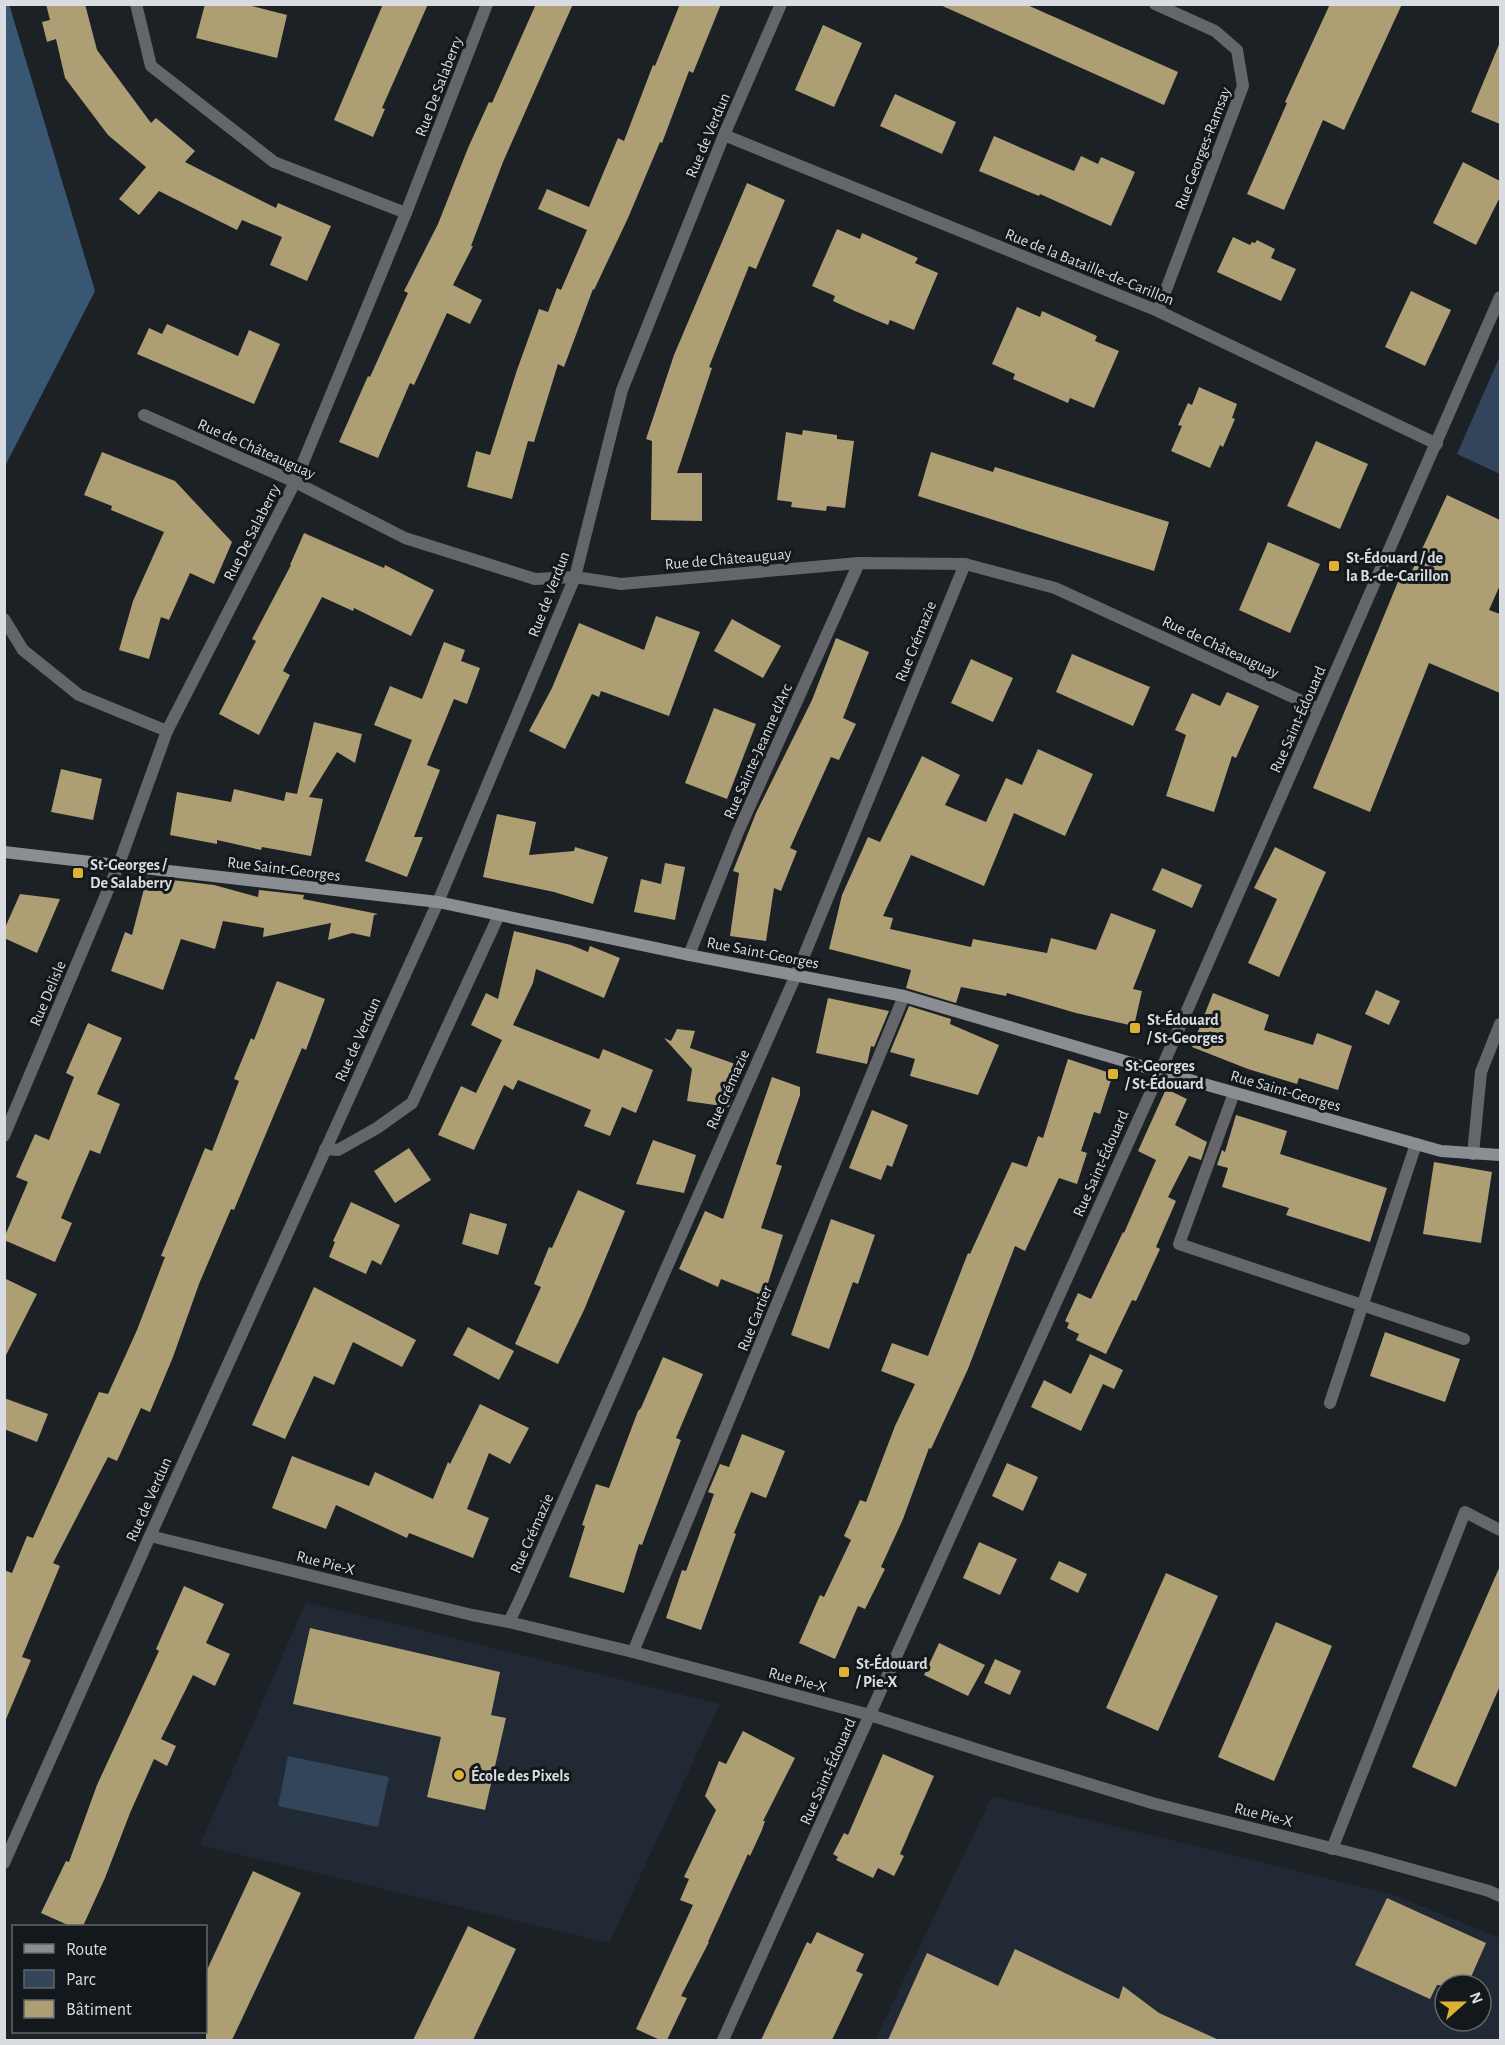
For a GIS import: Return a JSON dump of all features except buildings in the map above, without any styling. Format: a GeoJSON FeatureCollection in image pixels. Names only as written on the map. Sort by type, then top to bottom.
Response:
{"type":"FeatureCollection","features":[{"type":"Feature","properties":{"kind":"street","name":"Rue De Salaberry"},"geometry":{"type":"LineString","coordinates":[[119,864],[167,730],[295,482],[406,213],[487,4]]}},
{"type":"Feature","properties":{"kind":"street","name":"Rue de Verdun"},"geometry":{"type":"LineString","coordinates":[[4,1863],[438,902],[575,577],[622,390],[724,135],[781,4]]}},
{"type":"Feature","properties":{"kind":"street","name":"Rue Georges-Ramsay"},"geometry":{"type":"LineString","coordinates":[[1155,4],[1215,31],[1237,50],[1243,86],[1158,311]]}},
{"type":"Feature","properties":{"kind":"street"},"geometry":{"type":"LineString","coordinates":[[137,5],[151,66],[274,162],[406,213]]}},
{"type":"Feature","properties":{"kind":"street","name":"Rue de la Bataille-de-Carillon"},"geometry":{"type":"LineString","coordinates":[[724,135],[1158,311],[1437,444]]}},
{"type":"Feature","properties":{"kind":"street","name":"Rue Saint-Édouard"},"geometry":{"type":"LineString","coordinates":[[723,2040],[1160,1072],[1500,297]]}},
{"type":"Feature","properties":{"kind":"street","name":"Rue de Châteauguay"},"geometry":{"type":"LineString","coordinates":[[144,415],[295,482],[405,538],[535,579],[575,577],[621,584],[859,563],[965,564],[1055,588],[1320,709]]}},
{"type":"Feature","properties":{"kind":"street","name":"Rue Sainte-Jeanne d'Arc"},"geometry":{"type":"LineString","coordinates":[[689,955],[738,832],[859,563]]}},
{"type":"Feature","properties":{"kind":"street","name":"Rue Crémazie"},"geometry":{"type":"LineString","coordinates":[[509,1622],[795,975],[965,564]]}},
{"type":"Feature","properties":{"kind":"street"},"geometry":{"type":"LineString","coordinates":[[4,619],[23,650],[79,695],[167,730]]}},
{"type":"Feature","properties":{"kind":"street","name":"Rue Saint-Georges"},"geometry":{"type":"LineString","coordinates":[[4,852],[438,902],[689,955],[904,996],[1160,1072],[1441,1151],[1500,1155]]}},
{"type":"Feature","properties":{"kind":"street","name":"Rue Delisle"},"geometry":{"type":"LineString","coordinates":[[4,1136],[119,864]]}},
{"type":"Feature","properties":{"kind":"street"},"geometry":{"type":"LineString","coordinates":[[325,1149],[338,1150],[377,1128],[412,1103],[499,915]]}},
{"type":"Feature","properties":{"kind":"street","name":"Rue Cartier"},"geometry":{"type":"LineString","coordinates":[[633,1652],[904,996]]}},
{"type":"Feature","properties":{"kind":"street"},"geometry":{"type":"LineString","coordinates":[[1473,1154],[1480,1072],[1500,1024]]}},
{"type":"Feature","properties":{"kind":"street"},"geometry":{"type":"LineString","coordinates":[[1233,1093],[1179,1244],[1464,1339]]}},
{"type":"Feature","properties":{"kind":"street"},"geometry":{"type":"LineString","coordinates":[[1330,1403],[1416,1144]]}},
{"type":"Feature","properties":{"kind":"street"},"geometry":{"type":"LineString","coordinates":[[1332,1849],[1465,1512],[1500,1530]]}},
{"type":"Feature","properties":{"kind":"street","name":"Rue Pie-X"},"geometry":{"type":"LineString","coordinates":[[150,1536],[633,1652],[870,1715],[1152,1803],[1480,1888],[1500,1896]]}},
{"type":"Feature","properties":{"kind":"shaded area"},"geometry":{"type":"Polygon","coordinates":[[[9,4],[95,291],[5,466],[4,5],[9,4]]]}},
{"type":"Feature","properties":{"kind":"shaded area","name":"École des Pixels"},"geometry":{"type":"Polygon","coordinates":[[[306,1602],[720,1704],[609,1943],[200,1845],[306,1602]]]}},
{"type":"Feature","properties":{"kind":"shaded area"},"geometry":{"type":"Polygon","coordinates":[[[992,1796],[1394,1895],[1500,1938],[1500,2040],[875,2040],[992,1796]]]}},
{"type":"Feature","properties":{"kind":"green space"},"geometry":{"type":"Polygon","coordinates":[[[1500,356],[1500,474],[1457,454],[1500,356]]]}},
{"type":"Feature","properties":{"kind":"green space"},"geometry":{"type":"Polygon","coordinates":[[[288,1756],[389,1777],[378,1827],[278,1806],[288,1756]]]}},
{"type":"Feature","properties":{"kind":"place","name":"St-Édouard / de la B.-de-Carillon"},"geometry":{"type":"Point","coordinates":[1334,566]}},
{"type":"Feature","properties":{"kind":"place","name":"St-Georges / De Salaberry"},"geometry":{"type":"Point","coordinates":[78,873]}},
{"type":"Feature","properties":{"kind":"place","name":"St-Édouard / St-Georges"},"geometry":{"type":"Point","coordinates":[1135,1028]}},
{"type":"Feature","properties":{"kind":"place","name":"St-Georges / St-Édouard"},"geometry":{"type":"Point","coordinates":[1113,1074]}},
{"type":"Feature","properties":{"kind":"place","name":"St-Édouard / Pie-X"},"geometry":{"type":"Point","coordinates":[844,1672]}},
{"type":"Feature","properties":{"kind":"place","name":"École des Pixels"},"geometry":{"type":"Point","coordinates":[459,1775]}}]}
